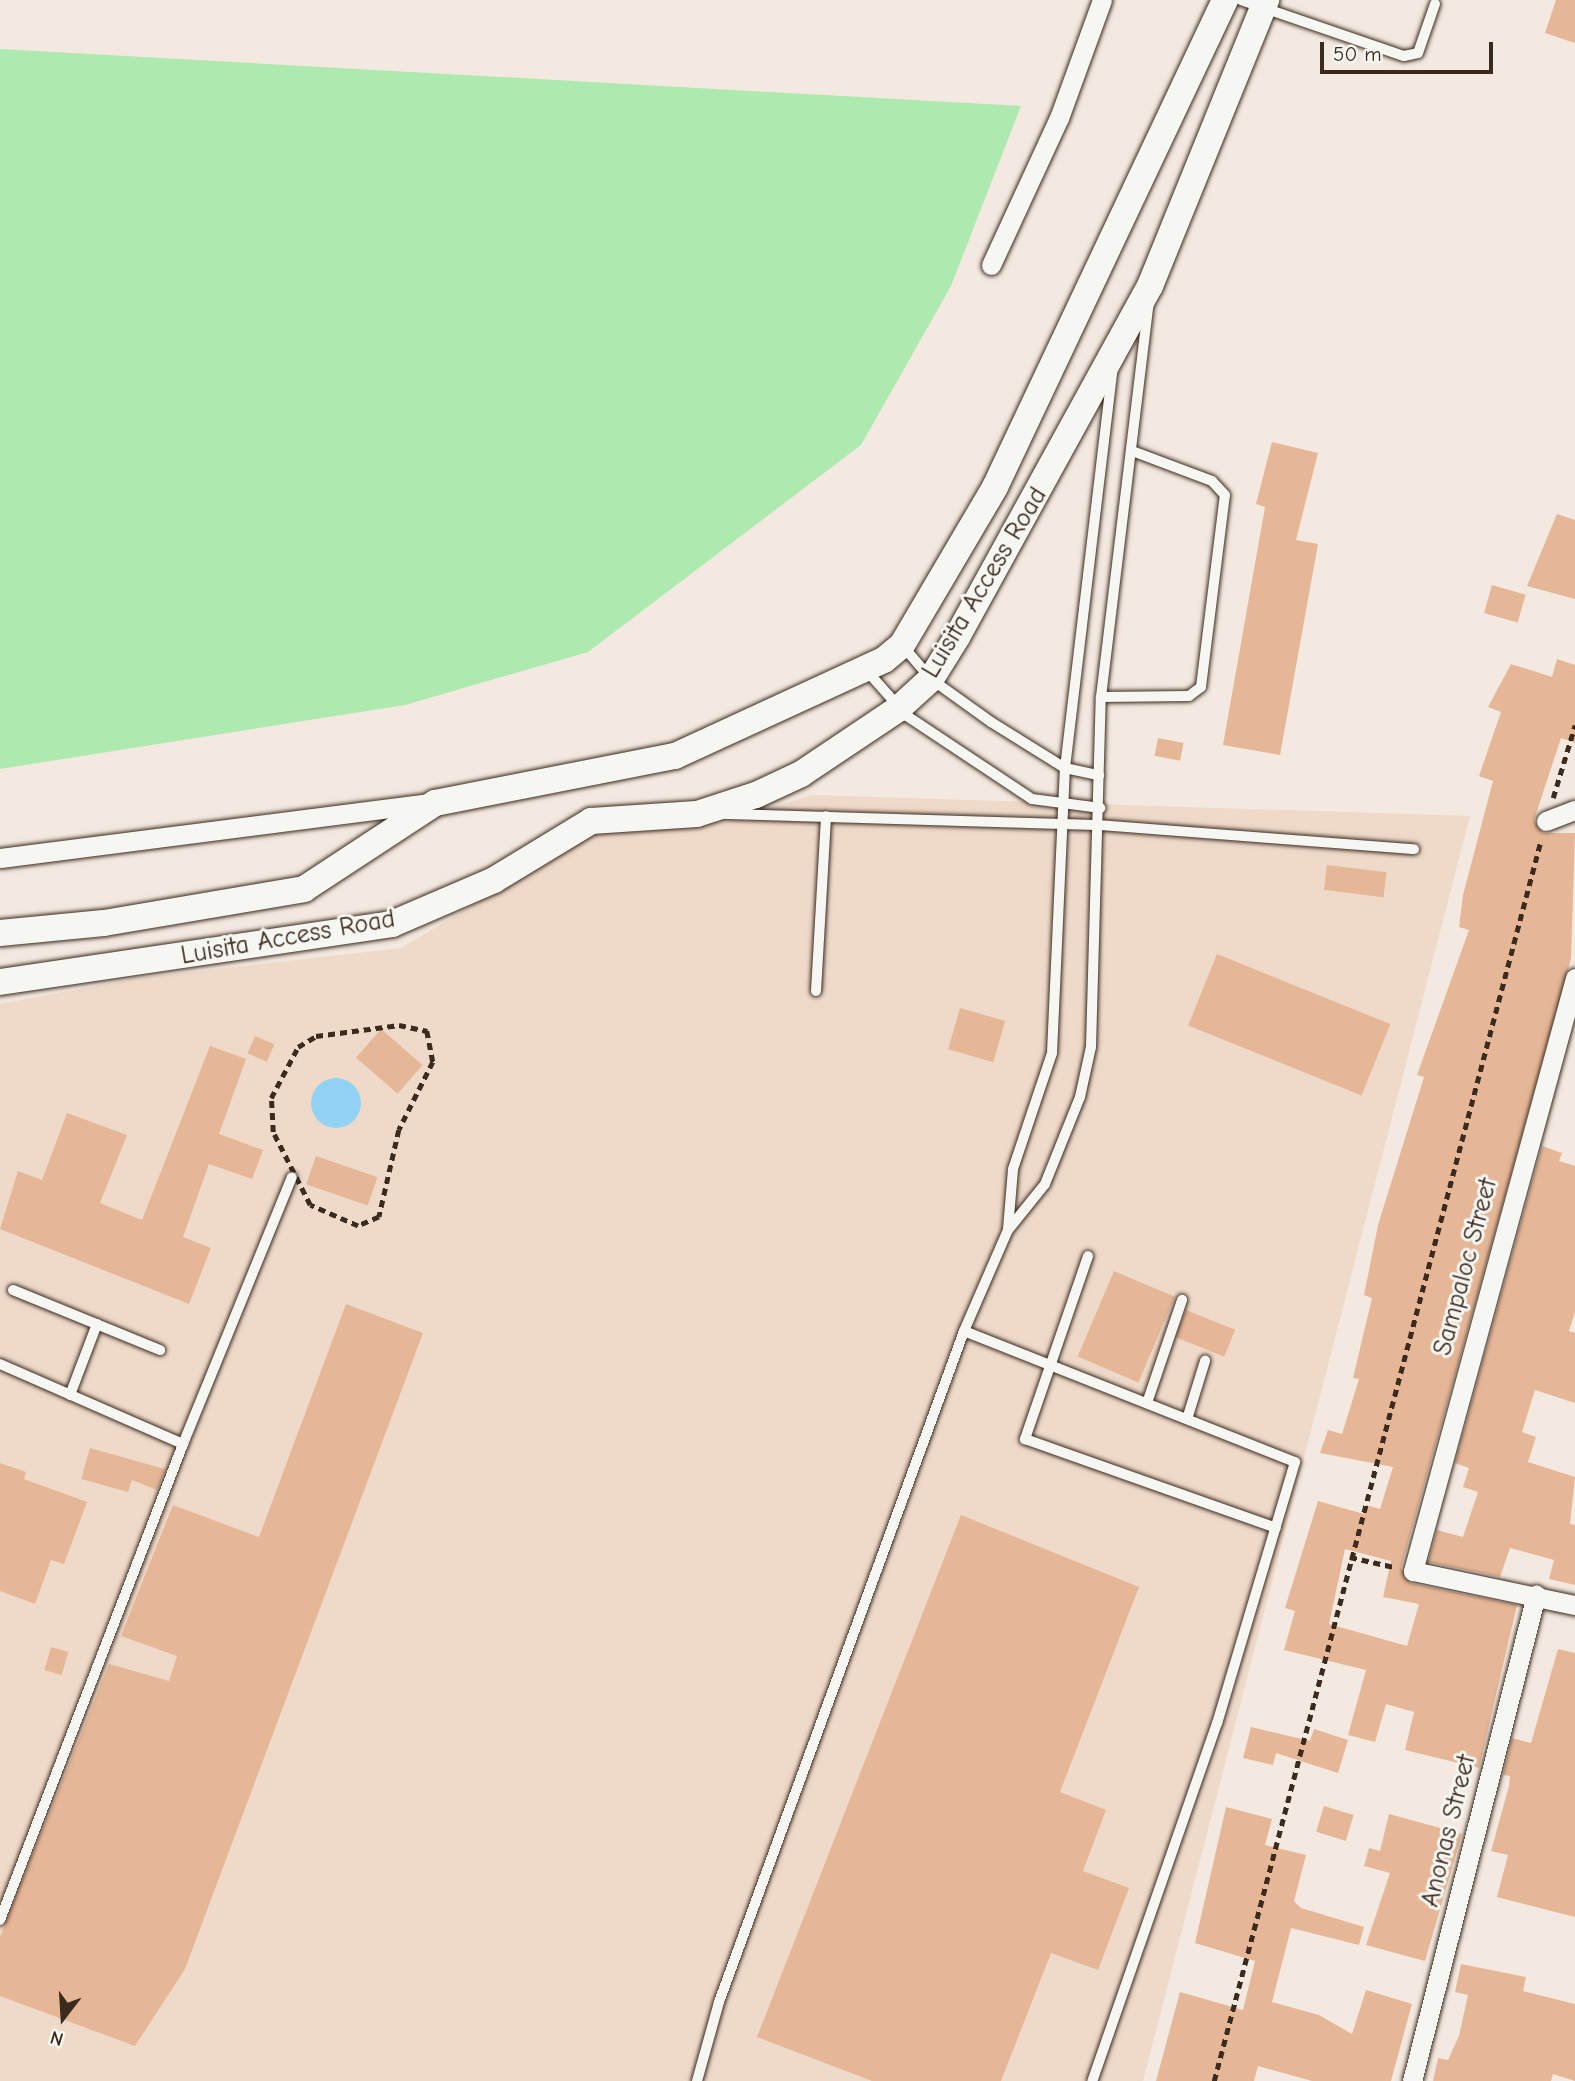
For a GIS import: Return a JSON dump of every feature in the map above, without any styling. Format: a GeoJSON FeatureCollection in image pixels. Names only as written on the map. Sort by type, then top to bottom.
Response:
{"type":"FeatureCollection","features":[{"type":"Feature","properties":{"kind":"main road","name":"Luisita Access Road"},"geometry":{"type":"LineString","coordinates":[[0,933],[104,923],[304,888],[435,803],[675,756],[867,671],[902,645],[995,487],[1225,0]]}},
{"type":"Feature","properties":{"kind":"main road","name":"Luisita Access Road"},"geometry":{"type":"LineString","coordinates":[[0,982],[392,924],[494,880],[591,821],[696,814],[800,775],[898,709],[930,679],[1150,286],[1256,3]]}},
{"type":"Feature","properties":{"kind":"street"},"geometry":{"type":"LineString","coordinates":[[991,265],[1059,118],[1102,0]]}},
{"type":"Feature","properties":{"kind":"street"},"geometry":{"type":"LineString","coordinates":[[0,858],[435,803]]}},
{"type":"Feature","properties":{"kind":"street"},"geometry":{"type":"LineString","coordinates":[[1546,821],[1575,810]]}},
{"type":"Feature","properties":{"kind":"street","name":"Sampaloc Street"},"geometry":{"type":"LineString","coordinates":[[1413,1571],[1575,978]]}},
{"type":"Feature","properties":{"kind":"street"},"geometry":{"type":"LineString","coordinates":[[1413,1571],[1575,1605]]}},
{"type":"Feature","properties":{"kind":"street","name":"Anonas Street"},"geometry":{"type":"LineString","coordinates":[[1412,2081],[1536,1595]]}},
{"type":"Feature","properties":{"kind":"lane"},"geometry":{"type":"LineString","coordinates":[[1256,3],[1404,56],[1418,53],[1435,4]]}},
{"type":"Feature","properties":{"kind":"lane"},"geometry":{"type":"LineString","coordinates":[[698,2081],[719,2002],[964,1331],[1007,1230],[1045,1184],[1087,1069],[1100,807],[1101,697],[1135,452],[1150,286]]}},
{"type":"Feature","properties":{"kind":"lane"},"geometry":{"type":"LineString","coordinates":[[1007,1230],[1013,1169],[1052,1053],[1065,768],[1114,354]]}},
{"type":"Feature","properties":{"kind":"lane"},"geometry":{"type":"LineString","coordinates":[[1101,697],[1189,696],[1201,687],[1203,674],[1225,495],[1212,481],[1135,452]]}},
{"type":"Feature","properties":{"kind":"lane"},"geometry":{"type":"LineString","coordinates":[[902,645],[930,679],[1065,768],[1100,775]]}},
{"type":"Feature","properties":{"kind":"lane"},"geometry":{"type":"LineString","coordinates":[[867,671],[898,709],[1032,799],[1064,807],[1100,807]]}},
{"type":"Feature","properties":{"kind":"lane"},"geometry":{"type":"LineString","coordinates":[[696,814],[1099,825],[1414,849]]}},
{"type":"Feature","properties":{"kind":"lane"},"geometry":{"type":"LineString","coordinates":[[816,991],[826,816]]}},
{"type":"Feature","properties":{"kind":"lane"},"geometry":{"type":"LineString","coordinates":[[0,1920],[183,1444],[292,1177]]}},
{"type":"Feature","properties":{"kind":"lane"},"geometry":{"type":"LineString","coordinates":[[1088,1256],[1024,1434],[1028,1442],[1276,1528]]}},
{"type":"Feature","properties":{"kind":"lane"},"geometry":{"type":"LineString","coordinates":[[13,1290],[160,1350]]}},
{"type":"Feature","properties":{"kind":"lane"},"geometry":{"type":"LineString","coordinates":[[1148,1400],[1181,1300]]}},
{"type":"Feature","properties":{"kind":"lane"},"geometry":{"type":"LineString","coordinates":[[70,1395],[97,1324]]}},
{"type":"Feature","properties":{"kind":"lane"},"geometry":{"type":"LineString","coordinates":[[964,1331],[1049,1361],[1295,1460],[1276,1528],[1092,2081]]}},
{"type":"Feature","properties":{"kind":"lane"},"geometry":{"type":"LineString","coordinates":[[1188,1416],[1205,1362]]}},
{"type":"Feature","properties":{"kind":"lane"},"geometry":{"type":"LineString","coordinates":[[0,1364],[183,1444]]}},
{"type":"Feature","properties":{"kind":"path"},"geometry":{"type":"LineString","coordinates":[[1214,2081],[1350,1557],[1546,821],[1575,725]]}},
{"type":"Feature","properties":{"kind":"path"},"geometry":{"type":"LineString","coordinates":[[400,1024],[427,1031],[433,1062],[399,1130],[379,1217],[358,1226],[328,1217],[310,1205],[292,1177],[273,1132],[271,1098],[298,1047],[354,1030],[400,1024]]}},
{"type":"Feature","properties":{"kind":"path"},"geometry":{"type":"LineString","coordinates":[[1350,1557],[1413,1571]]}},
{"type":"Feature","properties":{"kind":"shaded area"},"geometry":{"type":"Polygon","coordinates":[[[812,795],[1470,816],[1143,2081],[0,2081],[0,1004],[137,978],[401,948],[602,828],[724,822],[812,795]]]}},
{"type":"Feature","properties":{"kind":"green space"},"geometry":{"type":"Polygon","coordinates":[[[0,49],[1021,106],[951,286],[861,445],[588,652],[405,705],[0,769],[0,49]]]}},
{"type":"Feature","properties":{"kind":"water"},"geometry":{"type":"Polygon","coordinates":[[[336,1078],[353,1086],[361,1103],[353,1120],[336,1128],[319,1120],[311,1103],[319,1086],[336,1078]]]}},
{"type":"Feature","properties":{"kind":"building"},"geometry":{"type":"Polygon","coordinates":[[[1556,0],[1575,0],[1575,43],[1545,33],[1556,0]]]}},
{"type":"Feature","properties":{"kind":"building"},"geometry":{"type":"Polygon","coordinates":[[[1272,442],[1318,453],[1296,540],[1318,544],[1280,755],[1223,745],[1265,507],[1256,504],[1272,442]]]}},
{"type":"Feature","properties":{"kind":"building"},"geometry":{"type":"Polygon","coordinates":[[[1557,514],[1575,520],[1575,599],[1527,586],[1557,514]]]}},
{"type":"Feature","properties":{"kind":"building"},"geometry":{"type":"Polygon","coordinates":[[[1492,585],[1526,595],[1518,623],[1484,613],[1492,585]]]}},
{"type":"Feature","properties":{"kind":"building"},"geometry":{"type":"Polygon","coordinates":[[[1557,659],[1575,665],[1575,743],[1561,738],[1534,820],[1543,833],[1575,833],[1571,959],[1401,1568],[1410,1583],[1517,1605],[1479,1768],[1405,1750],[1414,1712],[1386,1704],[1375,1742],[1348,1735],[1366,1670],[1284,1650],[1295,1611],[1285,1608],[1318,1501],[1364,1514],[1366,1505],[1380,1509],[1393,1467],[1320,1453],[1328,1430],[1342,1434],[1359,1379],[1353,1378],[1372,1298],[1364,1295],[1378,1225],[1424,1077],[1417,1075],[1469,930],[1459,927],[1463,895],[1493,781],[1479,776],[1501,712],[1488,707],[1511,664],[1552,677],[1557,659]],[[1345,1549],[1329,1624],[1407,1646],[1419,1604],[1383,1597],[1391,1561],[1345,1549]]]}},
{"type":"Feature","properties":{"kind":"building"},"geometry":{"type":"Polygon","coordinates":[[[1158,738],[1184,743],[1180,761],[1155,756],[1158,738]]]}},
{"type":"Feature","properties":{"kind":"building"},"geometry":{"type":"Polygon","coordinates":[[[1327,865],[1387,872],[1384,897],[1324,890],[1327,865]]]}},
{"type":"Feature","properties":{"kind":"building"},"geometry":{"type":"Polygon","coordinates":[[[1217,954],[1390,1024],[1362,1095],[1188,1025],[1217,954]]]}},
{"type":"Feature","properties":{"kind":"building"},"geometry":{"type":"Polygon","coordinates":[[[960,1008],[1005,1021],[993,1062],[948,1049],[960,1008]]]}},
{"type":"Feature","properties":{"kind":"building"},"geometry":{"type":"Polygon","coordinates":[[[381,1029],[423,1065],[398,1094],[356,1058],[381,1029]]]}},
{"type":"Feature","properties":{"kind":"building"},"geometry":{"type":"Polygon","coordinates":[[[255,1036],[274,1044],[267,1062],[248,1053],[255,1036]]]}},
{"type":"Feature","properties":{"kind":"building"},"geometry":{"type":"Polygon","coordinates":[[[210,1046],[246,1059],[219,1134],[263,1150],[252,1179],[209,1164],[183,1237],[211,1248],[189,1304],[0,1229],[18,1171],[42,1180],[67,1113],[127,1135],[100,1203],[142,1220],[210,1046]]]}},
{"type":"Feature","properties":{"kind":"building"},"geometry":{"type":"Polygon","coordinates":[[[1542,1146],[1562,1153],[1559,1161],[1575,1166],[1575,1312],[1569,1331],[1575,1333],[1575,1403],[1535,1390],[1522,1432],[1536,1437],[1528,1462],[1575,1477],[1570,1524],[1575,1525],[1575,1585],[1549,1579],[1554,1560],[1510,1548],[1500,1577],[1428,1562],[1437,1530],[1463,1537],[1478,1492],[1463,1487],[1469,1468],[1455,1463],[1542,1146]]]}},
{"type":"Feature","properties":{"kind":"building"},"geometry":{"type":"Polygon","coordinates":[[[316,1156],[377,1177],[368,1206],[306,1184],[316,1156]]]}},
{"type":"Feature","properties":{"kind":"building"},"geometry":{"type":"Polygon","coordinates":[[[1114,1271],[1175,1297],[1138,1382],[1078,1357],[1114,1271]]]}},
{"type":"Feature","properties":{"kind":"building"},"geometry":{"type":"Polygon","coordinates":[[[346,1304],[423,1333],[185,1969],[135,2046],[0,1996],[0,1937],[109,1664],[169,1681],[177,1656],[121,1636],[173,1505],[259,1537],[346,1304]]]}},
{"type":"Feature","properties":{"kind":"building"},"geometry":{"type":"Polygon","coordinates":[[[1186,1310],[1235,1330],[1224,1357],[1175,1337],[1186,1310]]]}},
{"type":"Feature","properties":{"kind":"building"},"geometry":{"type":"Polygon","coordinates":[[[90,1448],[165,1469],[157,1490],[132,1480],[128,1492],[81,1479],[90,1448]]]}},
{"type":"Feature","properties":{"kind":"building"},"geometry":{"type":"Polygon","coordinates":[[[0,1463],[26,1472],[24,1479],[87,1502],[64,1564],[51,1560],[35,1604],[0,1591],[0,1463]]]}},
{"type":"Feature","properties":{"kind":"building"},"geometry":{"type":"Polygon","coordinates":[[[961,1515],[1139,1587],[1060,1792],[1106,1810],[1083,1871],[1129,1888],[1098,1970],[1051,1953],[1001,2081],[872,2081],[757,2037],[961,1515]]]}},
{"type":"Feature","properties":{"kind":"building"},"geometry":{"type":"Polygon","coordinates":[[[51,1647],[68,1652],[62,1675],[44,1670],[51,1647]]]}},
{"type":"Feature","properties":{"kind":"building"},"geometry":{"type":"Polygon","coordinates":[[[1558,1649],[1575,1653],[1575,1917],[1497,1897],[1508,1855],[1491,1851],[1509,1786],[1510,1776],[1503,1775],[1512,1738],[1531,1743],[1558,1649]]]}},
{"type":"Feature","properties":{"kind":"building"},"geometry":{"type":"Polygon","coordinates":[[[1251,1727],[1310,1741],[1314,1729],[1348,1740],[1338,1773],[1276,1753],[1273,1765],[1243,1758],[1251,1727]]]}},
{"type":"Feature","properties":{"kind":"building"},"geometry":{"type":"Polygon","coordinates":[[[1324,1806],[1354,1815],[1346,1841],[1316,1832],[1324,1806]]]}},
{"type":"Feature","properties":{"kind":"building"},"geometry":{"type":"Polygon","coordinates":[[[1226,1807],[1272,1819],[1265,1845],[1306,1855],[1294,1901],[1301,1908],[1364,1927],[1359,1945],[1291,1928],[1272,2002],[1319,2015],[1352,2034],[1366,1990],[1412,2004],[1391,2081],[1312,2081],[1258,2066],[1254,2081],[1156,2081],[1180,1992],[1243,2010],[1255,1961],[1195,1943],[1226,1807]]]}},
{"type":"Feature","properties":{"kind":"building"},"geometry":{"type":"Polygon","coordinates":[[[1389,1814],[1462,1834],[1425,1961],[1366,1945],[1390,1873],[1364,1866],[1369,1848],[1380,1851],[1389,1814]]]}},
{"type":"Feature","properties":{"kind":"building"},"geometry":{"type":"Polygon","coordinates":[[[1461,1964],[1526,1977],[1523,1991],[1575,2004],[1575,2081],[1553,2074],[1551,2081],[1433,2081],[1438,2058],[1448,2060],[1459,2036],[1468,1995],[1455,1992],[1461,1964]]]}}]}
